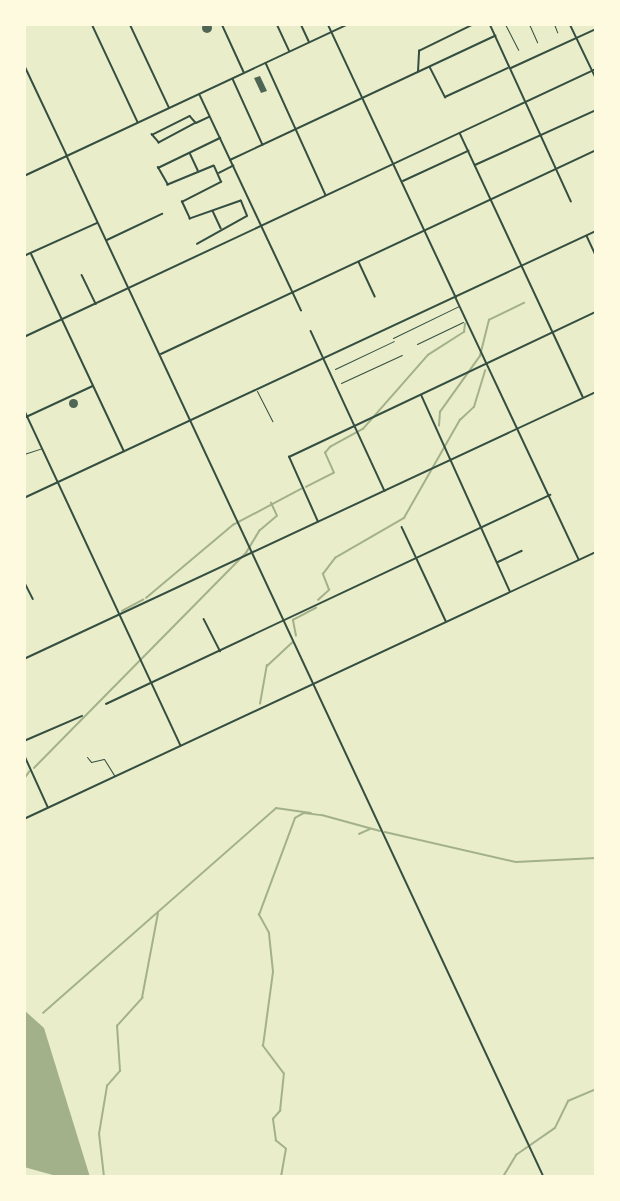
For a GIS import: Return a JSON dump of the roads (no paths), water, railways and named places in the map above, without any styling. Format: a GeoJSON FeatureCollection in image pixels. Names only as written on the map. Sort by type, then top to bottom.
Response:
{"type":"FeatureCollection","features":[{"type":"Feature","properties":{"kind":"main road"},"geometry":{"type":"LineString","coordinates":[[24,176],[348,24]]}},
{"type":"Feature","properties":{"kind":"main road"},"geometry":{"type":"LineString","coordinates":[[24,65],[67,156]]}},
{"type":"Feature","properties":{"kind":"street"},"geometry":{"type":"LineString","coordinates":[[92,24],[138,122]]}},
{"type":"Feature","properties":{"kind":"street"},"geometry":{"type":"LineString","coordinates":[[130,24],[170,108]]}},
{"type":"Feature","properties":{"kind":"street"},"geometry":{"type":"LineString","coordinates":[[222,24],[244,73]]}},
{"type":"Feature","properties":{"kind":"street"},"geometry":{"type":"LineString","coordinates":[[277,24],[290,51]]}},
{"type":"Feature","properties":{"kind":"street"},"geometry":{"type":"LineString","coordinates":[[301,24],[310,42]]}},
{"type":"Feature","properties":{"kind":"street"},"geometry":{"type":"LineString","coordinates":[[328,24],[579,560]]}},
{"type":"Feature","properties":{"kind":"street"},"geometry":{"type":"LineString","coordinates":[[418,72],[419,51],[474,24]]}},
{"type":"Feature","properties":{"kind":"street"},"geometry":{"type":"LineString","coordinates":[[490,24],[571,201]]}},
{"type":"Feature","properties":{"kind":"street"},"geometry":{"type":"LineString","coordinates":[[570,24],[596,78]]}},
{"type":"Feature","properties":{"kind":"street"},"geometry":{"type":"LineString","coordinates":[[430,67],[445,97],[596,29]]}},
{"type":"Feature","properties":{"kind":"street"},"geometry":{"type":"LineString","coordinates":[[230,160],[495,36]]}},
{"type":"Feature","properties":{"kind":"street"},"geometry":{"type":"LineString","coordinates":[[266,63],[326,196]]}},
{"type":"Feature","properties":{"kind":"street"},"geometry":{"type":"LineString","coordinates":[[24,337],[596,69]]}},
{"type":"Feature","properties":{"kind":"street"},"geometry":{"type":"LineString","coordinates":[[232,78],[263,145]]}},
{"type":"Feature","properties":{"kind":"street"},"geometry":{"type":"LineString","coordinates":[[199,94],[301,310]]}},
{"type":"Feature","properties":{"kind":"street"},"geometry":{"type":"LineString","coordinates":[[475,165],[596,110]]}},
{"type":"Feature","properties":{"kind":"street"},"geometry":{"type":"LineString","coordinates":[[196,123],[190,116],[152,135],[159,143],[210,117]]}},
{"type":"Feature","properties":{"kind":"street"},"geometry":{"type":"LineString","coordinates":[[460,133],[583,398]]}},
{"type":"Feature","properties":{"kind":"street"},"geometry":{"type":"LineString","coordinates":[[197,244],[247,216],[239,198],[190,219],[182,202],[221,182],[218,173],[213,165],[167,185],[159,168],[220,138]]}},
{"type":"Feature","properties":{"kind":"street"},"geometry":{"type":"LineString","coordinates":[[160,355],[596,150]]}},
{"type":"Feature","properties":{"kind":"street"},"geometry":{"type":"LineString","coordinates":[[402,182],[468,151]]}},
{"type":"Feature","properties":{"kind":"street"},"geometry":{"type":"LineString","coordinates":[[190,152],[198,171]]}},
{"type":"Feature","properties":{"kind":"street"},"geometry":{"type":"LineString","coordinates":[[67,156],[255,552],[314,684],[544,1177]]}},
{"type":"Feature","properties":{"kind":"street"},"geometry":{"type":"LineString","coordinates":[[218,173],[233,166]]}},
{"type":"Feature","properties":{"kind":"street"},"geometry":{"type":"LineString","coordinates":[[212,210],[221,229]]}},
{"type":"Feature","properties":{"kind":"street"},"geometry":{"type":"LineString","coordinates":[[106,240],[162,214]]}},
{"type":"Feature","properties":{"kind":"street"},"geometry":{"type":"LineString","coordinates":[[24,256],[98,222]]}},
{"type":"Feature","properties":{"kind":"street"},"geometry":{"type":"LineString","coordinates":[[24,498],[596,231]]}},
{"type":"Feature","properties":{"kind":"street"},"geometry":{"type":"LineString","coordinates":[[587,235],[596,255]]}},
{"type":"Feature","properties":{"kind":"street"},"geometry":{"type":"LineString","coordinates":[[31,253],[124,451]]}},
{"type":"Feature","properties":{"kind":"street"},"geometry":{"type":"LineString","coordinates":[[359,261],[375,297]]}},
{"type":"Feature","properties":{"kind":"street"},"geometry":{"type":"LineString","coordinates":[[82,274],[96,304]]}},
{"type":"Feature","properties":{"kind":"street"},"geometry":{"type":"LineString","coordinates":[[319,522],[289,457],[596,312]]}},
{"type":"Feature","properties":{"kind":"street"},"geometry":{"type":"LineString","coordinates":[[311,331],[385,491]]}},
{"type":"Feature","properties":{"kind":"street"},"geometry":{"type":"LineString","coordinates":[[24,418],[94,385]]}},
{"type":"Feature","properties":{"kind":"street"},"geometry":{"type":"LineString","coordinates":[[24,660],[596,392]]}},
{"type":"Feature","properties":{"kind":"street"},"geometry":{"type":"LineString","coordinates":[[421,395],[511,592]]}},
{"type":"Feature","properties":{"kind":"street"},"geometry":{"type":"LineString","coordinates":[[24,409],[182,746]]}},
{"type":"Feature","properties":{"kind":"street"},"geometry":{"type":"LineString","coordinates":[[106,704],[549,495]]}},
{"type":"Feature","properties":{"kind":"street"},"geometry":{"type":"LineString","coordinates":[[402,528],[447,622]]}},
{"type":"Feature","properties":{"kind":"street"},"geometry":{"type":"LineString","coordinates":[[498,562],[522,551]]}},
{"type":"Feature","properties":{"kind":"street"},"geometry":{"type":"LineString","coordinates":[[24,819],[596,552]]}},
{"type":"Feature","properties":{"kind":"street"},"geometry":{"type":"LineString","coordinates":[[24,581],[33,599]]}},
{"type":"Feature","properties":{"kind":"street"},"geometry":{"type":"LineString","coordinates":[[204,619],[220,651]]}},
{"type":"Feature","properties":{"kind":"street"},"geometry":{"type":"LineString","coordinates":[[24,741],[82,716]]}},
{"type":"Feature","properties":{"kind":"street"},"geometry":{"type":"LineString","coordinates":[[24,754],[49,807]]}},
{"type":"Feature","properties":{"kind":"lane"},"geometry":{"type":"LineString","coordinates":[[505,24],[518,50]]}},
{"type":"Feature","properties":{"kind":"lane"},"geometry":{"type":"LineString","coordinates":[[529,24],[537,42]]}},
{"type":"Feature","properties":{"kind":"lane"},"geometry":{"type":"LineString","coordinates":[[554,24],[557,32]]}},
{"type":"Feature","properties":{"kind":"lane"},"geometry":{"type":"LineString","coordinates":[[393,338],[460,306]]}},
{"type":"Feature","properties":{"kind":"lane"},"geometry":{"type":"LineString","coordinates":[[417,344],[463,322]]}},
{"type":"Feature","properties":{"kind":"lane"},"geometry":{"type":"LineString","coordinates":[[335,369],[394,341]]}},
{"type":"Feature","properties":{"kind":"lane"},"geometry":{"type":"LineString","coordinates":[[341,383],[402,355]]}},
{"type":"Feature","properties":{"kind":"lane"},"geometry":{"type":"LineString","coordinates":[[257,390],[272,422]]}},
{"type":"Feature","properties":{"kind":"lane"},"geometry":{"type":"LineString","coordinates":[[24,454],[42,448]]}},
{"type":"Feature","properties":{"kind":"lane"},"geometry":{"type":"LineString","coordinates":[[87,757],[90,762],[104,759],[115,777]]}},
{"type":"Feature","properties":{"kind":"waterway"},"geometry":{"type":"LineString","coordinates":[[439,426],[440,412],[480,356],[489,320],[524,303]]}},
{"type":"Feature","properties":{"kind":"waterway"},"geometry":{"type":"LineString","coordinates":[[306,487],[334,473],[325,453],[330,447],[363,429],[428,355],[464,332],[465,324]]}},
{"type":"Feature","properties":{"kind":"waterway"},"geometry":{"type":"LineString","coordinates":[[318,600],[329,590],[323,574],[335,558],[404,518],[460,420],[474,407],[485,371]]}},
{"type":"Feature","properties":{"kind":"waterway"},"geometry":{"type":"LineString","coordinates":[[146,598],[233,525],[301,489]]}},
{"type":"Feature","properties":{"kind":"waterway"},"geometry":{"type":"LineString","coordinates":[[34,768],[246,553],[259,531],[277,516],[271,503]]}},
{"type":"Feature","properties":{"kind":"waterway"},"geometry":{"type":"LineString","coordinates":[[122,611],[143,600]]}},
{"type":"Feature","properties":{"kind":"waterway"},"geometry":{"type":"LineString","coordinates":[[296,636],[293,620],[316,608]]}},
{"type":"Feature","properties":{"kind":"waterway"},"geometry":{"type":"LineString","coordinates":[[260,704],[267,666],[292,643]]}},
{"type":"Feature","properties":{"kind":"waterway"},"geometry":{"type":"LineString","coordinates":[[24,779],[29,772]]}},
{"type":"Feature","properties":{"kind":"waterway"},"geometry":{"type":"LineString","coordinates":[[43,1013],[276,808],[311,813]]}},
{"type":"Feature","properties":{"kind":"waterway"},"geometry":{"type":"LineString","coordinates":[[281,1177],[286,1149],[276,1141],[273,1119],[280,1111],[284,1074],[263,1046],[273,972],[269,933],[259,915],[295,818],[304,813],[321,815]]}},
{"type":"Feature","properties":{"kind":"waterway"},"geometry":{"type":"LineString","coordinates":[[322,815],[380,831]]}},
{"type":"Feature","properties":{"kind":"waterway"},"geometry":{"type":"LineString","coordinates":[[359,834],[370,829]]}},
{"type":"Feature","properties":{"kind":"waterway"},"geometry":{"type":"LineString","coordinates":[[385,832],[516,862],[596,858]]}},
{"type":"Feature","properties":{"kind":"waterway"},"geometry":{"type":"LineString","coordinates":[[104,1177],[99,1134],[107,1086],[120,1071],[117,1026],[142,998],[158,913]]}},
{"type":"Feature","properties":{"kind":"waterway"},"geometry":{"type":"LineString","coordinates":[[596,1060],[596,1070]]}},
{"type":"Feature","properties":{"kind":"waterway"},"geometry":{"type":"LineString","coordinates":[[503,1177],[516,1155],[555,1128],[568,1101],[596,1089]]}}]}
